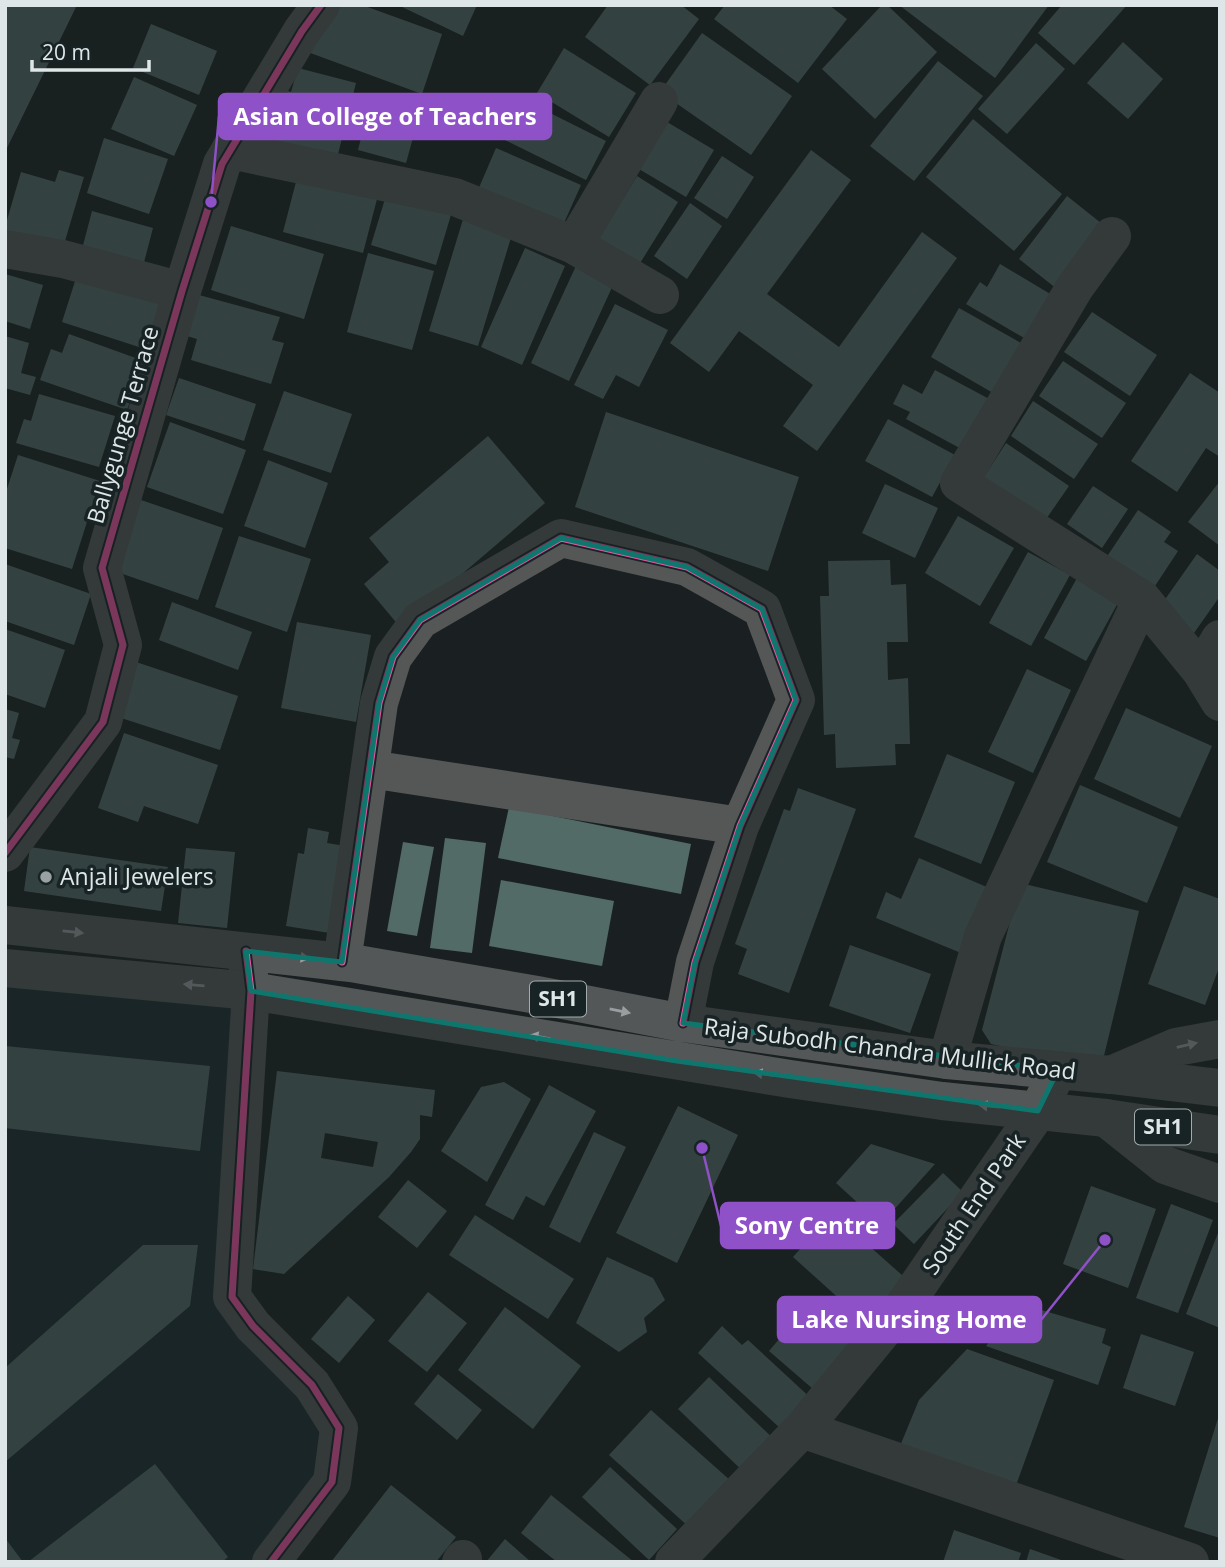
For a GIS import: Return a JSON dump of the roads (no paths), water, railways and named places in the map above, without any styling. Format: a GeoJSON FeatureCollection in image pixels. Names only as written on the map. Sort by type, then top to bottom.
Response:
{"type":"FeatureCollection","features":[{"type":"Feature","properties":{"kind":"main road","name":"Raja Subodh Chandra Mullick Road"},"geometry":{"type":"LineString","coordinates":[[5,925],[342,962],[683,1023],[947,1060],[1111,1075]]}},
{"type":"Feature","properties":{"kind":"main road","name":"SH1"},"geometry":{"type":"LineString","coordinates":[[5,968],[251,990],[778,1077],[942,1101],[1106,1118],[1220,1135]]}},
{"type":"Feature","properties":{"kind":"main road","name":"SH1"},"geometry":{"type":"LineString","coordinates":[[1111,1075],[1220,1088]]}},
{"type":"Feature","properties":{"kind":"street","name":"Ballygunge Terrace"},"geometry":{"type":"LineString","coordinates":[[5,853],[103,722],[123,645],[102,568],[182,291],[222,164],[302,31],[321,5]]}},
{"type":"Feature","properties":{"kind":"street"},"geometry":{"type":"LineString","coordinates":[[574,246],[659,101]]}},
{"type":"Feature","properties":{"kind":"street"},"geometry":{"type":"LineString","coordinates":[[230,150],[455,197],[574,246],[660,295]]}},
{"type":"Feature","properties":{"kind":"street"},"geometry":{"type":"LineString","coordinates":[[1112,236],[1075,288],[959,483],[1142,599],[1214,671]]}},
{"type":"Feature","properties":{"kind":"street"},"geometry":{"type":"LineString","coordinates":[[5,249],[63,259],[182,291]]}},
{"type":"Feature","properties":{"kind":"street"},"geometry":{"type":"LineString","coordinates":[[342,962],[379,703],[393,657],[421,620],[561,538],[687,567],[762,609],[796,700],[740,826],[695,962],[683,1023]]}},
{"type":"Feature","properties":{"kind":"street"},"geometry":{"type":"LineString","coordinates":[[947,1060],[983,936],[1142,599]]}},
{"type":"Feature","properties":{"kind":"street"},"geometry":{"type":"LineString","coordinates":[[370,769],[740,826]]}},
{"type":"Feature","properties":{"kind":"street"},"geometry":{"type":"LineString","coordinates":[[246,951],[251,990],[232,1297],[253,1326],[312,1385],[339,1428],[332,1482],[271,1562]]}},
{"type":"Feature","properties":{"kind":"street"},"geometry":{"type":"LineString","coordinates":[[1111,1075],[1176,1047],[1220,1039]]}},
{"type":"Feature","properties":{"kind":"street","name":"South End Park"},"geometry":{"type":"LineString","coordinates":[[674,1562],[802,1429],[905,1304],[1038,1111],[1058,1070]]}},
{"type":"Feature","properties":{"kind":"street"},"geometry":{"type":"LineString","coordinates":[[1106,1118],[1165,1165],[1220,1184]]}},
{"type":"Feature","properties":{"kind":"street"},"geometry":{"type":"LineString","coordinates":[[802,1429],[1189,1562]]}},
{"type":"Feature","properties":{"kind":"place","name":"Asian College of Teachers"},"geometry":{"type":"Point","coordinates":[211,202]}},
{"type":"Feature","properties":{"kind":"place","name":"Anjali Jewelers"},"geometry":{"type":"Point","coordinates":[46,877]}},
{"type":"Feature","properties":{"kind":"place","name":"Sony Centre"},"geometry":{"type":"Point","coordinates":[702,1148]}},
{"type":"Feature","properties":{"kind":"place","name":"Lake Nursing Home"},"geometry":{"type":"Point","coordinates":[1105,1240]}}]}
